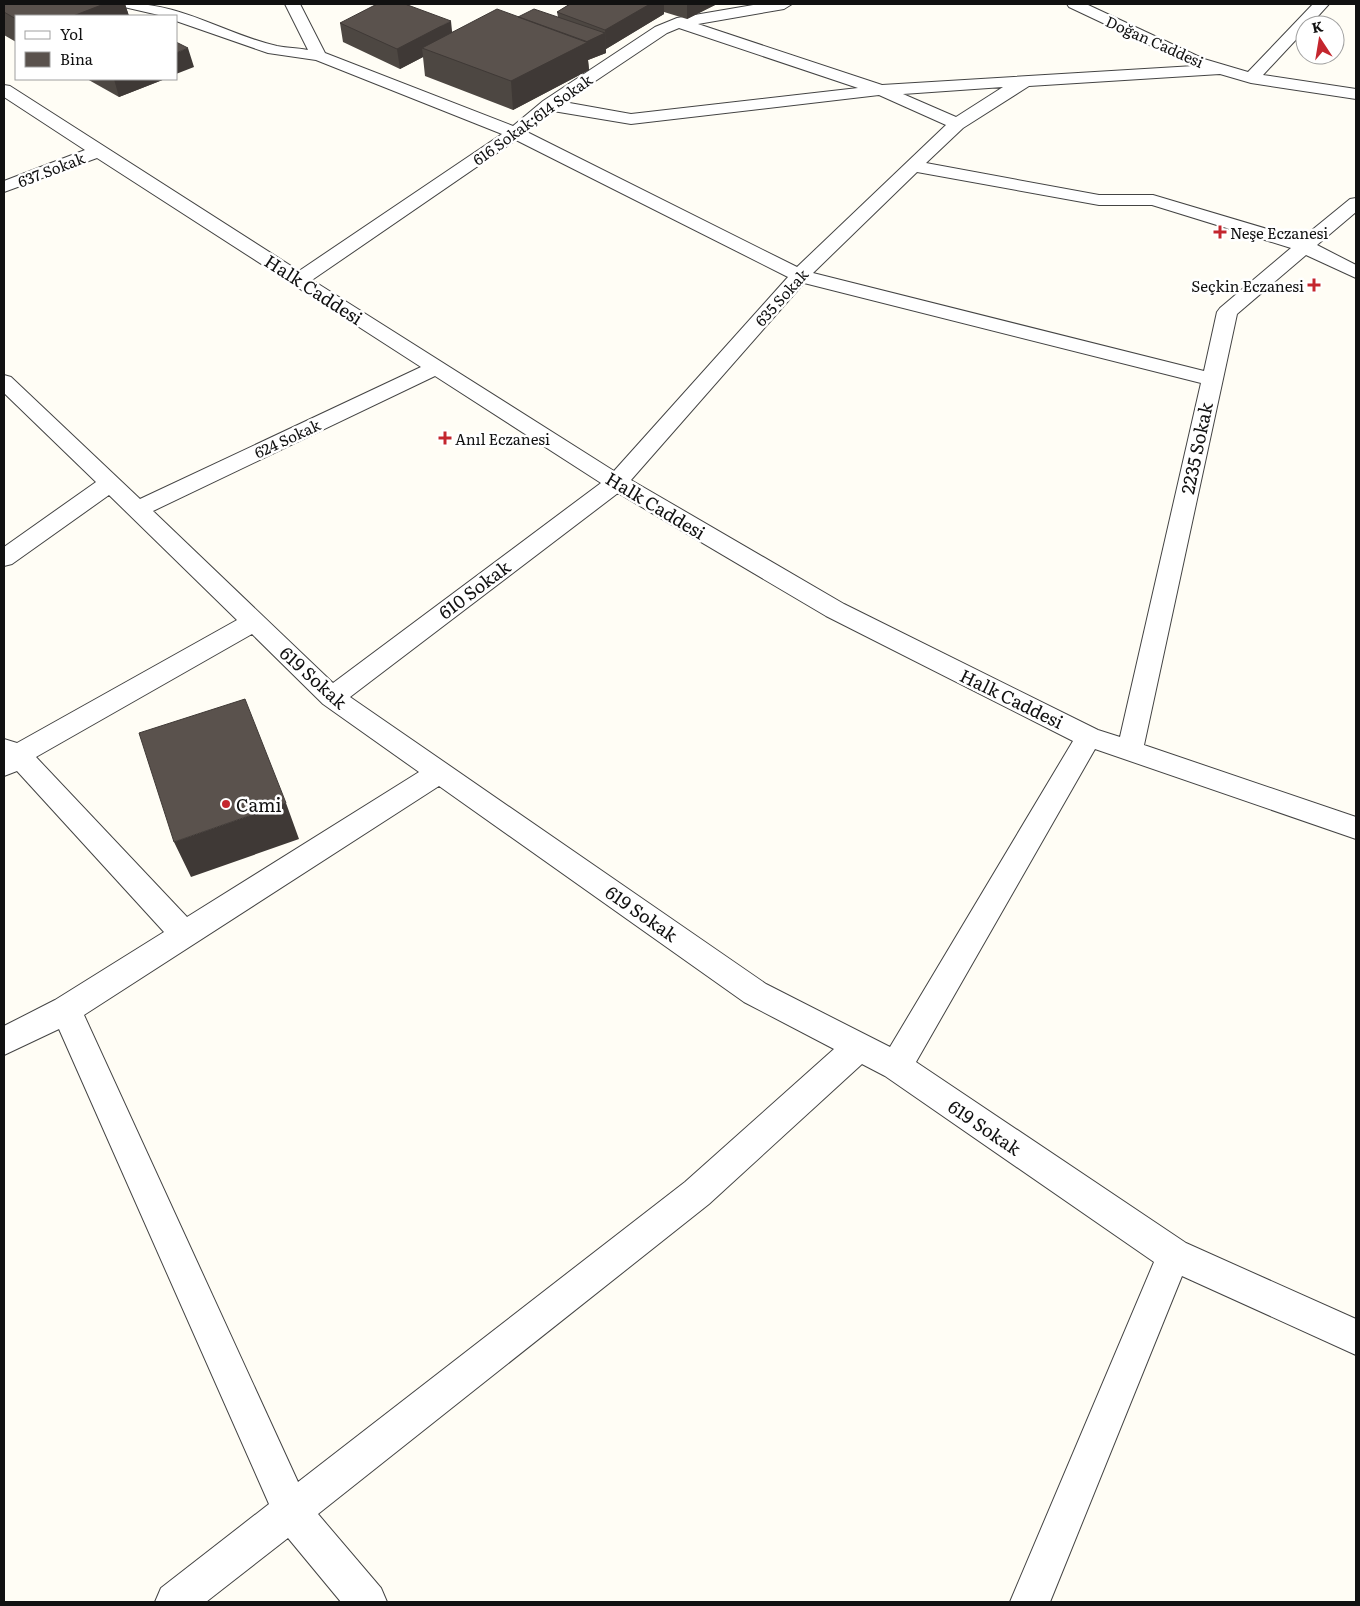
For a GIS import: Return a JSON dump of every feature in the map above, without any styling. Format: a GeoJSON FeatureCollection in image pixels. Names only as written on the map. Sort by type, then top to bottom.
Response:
{"type":"FeatureCollection","features":[{"type":"Feature","properties":{"kind":"street"},"geometry":{"type":"LineString","coordinates":[[129,4],[175,15]]}},
{"type":"Feature","properties":{"kind":"street"},"geometry":{"type":"LineString","coordinates":[[169,13],[187,4]]}},
{"type":"Feature","properties":{"kind":"street","name":"616 Sokak;614 Sokak"},"geometry":{"type":"LineString","coordinates":[[299,280],[661,30],[677,23],[754,7],[784,4]]}},
{"type":"Feature","properties":{"kind":"street","name":"Doğan Caddesi"},"geometry":{"type":"LineString","coordinates":[[1074,4],[1198,62],[1251,78],[1356,94]]}},
{"type":"Feature","properties":{"kind":"street"},"geometry":{"type":"LineString","coordinates":[[1251,78],[1320,4]]}},
{"type":"Feature","properties":{"kind":"street"},"geometry":{"type":"LineString","coordinates":[[299,6],[319,56]]}},
{"type":"Feature","properties":{"kind":"street"},"geometry":{"type":"LineString","coordinates":[[178,16],[274,50],[319,56],[515,132],[801,276],[1212,379]]}},
{"type":"Feature","properties":{"kind":"street"},"geometry":{"type":"LineString","coordinates":[[677,23],[881,90],[957,124]]}},
{"type":"Feature","properties":{"kind":"street"},"geometry":{"type":"LineString","coordinates":[[550,105],[631,119],[881,90],[1221,69]]}},
{"type":"Feature","properties":{"kind":"street","name":"635 Sokak"},"geometry":{"type":"LineString","coordinates":[[616,482],[813,261],[957,124],[1025,81]]}},
{"type":"Feature","properties":{"kind":"street","name":"Halk Caddesi"},"geometry":{"type":"LineString","coordinates":[[4,90],[616,482],[835,610],[1089,736],[1356,828]]}},
{"type":"Feature","properties":{"kind":"street","name":"637 Sokak"},"geometry":{"type":"LineString","coordinates":[[4,187],[99,151]]}},
{"type":"Feature","properties":{"kind":"street"},"geometry":{"type":"LineString","coordinates":[[913,166],[1099,200],[1153,200],[1306,247],[1356,272]]}},
{"type":"Feature","properties":{"kind":"street","name":"2235 Sokak"},"geometry":{"type":"LineString","coordinates":[[1130,750],[1227,312],[1356,203]]}},
{"type":"Feature","properties":{"kind":"street","name":"624 Sokak"},"geometry":{"type":"LineString","coordinates":[[137,509],[436,368]]}},
{"type":"Feature","properties":{"kind":"street","name":"619 Sokak"},"geometry":{"type":"LineString","coordinates":[[4,381],[332,697],[755,993],[896,1066],[1174,1255],[1356,1337]]}},
{"type":"Feature","properties":{"kind":"street","name":"610 Sokak"},"geometry":{"type":"LineString","coordinates":[[332,697],[616,482]]}},
{"type":"Feature","properties":{"kind":"street"},"geometry":{"type":"LineString","coordinates":[[4,558],[110,484]]}},
{"type":"Feature","properties":{"kind":"street"},"geometry":{"type":"LineString","coordinates":[[184,934],[8,757],[254,622]]}},
{"type":"Feature","properties":{"kind":"street"},"geometry":{"type":"LineString","coordinates":[[896,1066],[1089,736]]}},
{"type":"Feature","properties":{"kind":"street"},"geometry":{"type":"LineString","coordinates":[[4,1041],[66,1010],[440,772]]}},
{"type":"Feature","properties":{"kind":"street"},"geometry":{"type":"LineString","coordinates":[[66,1010],[292,1513],[367,1602]]}},
{"type":"Feature","properties":{"kind":"street"},"geometry":{"type":"LineString","coordinates":[[175,1602],[292,1513],[697,1193],[859,1047]]}},
{"type":"Feature","properties":{"kind":"street"},"geometry":{"type":"LineString","coordinates":[[1030,1602],[1174,1255]]}},
{"type":"Feature","properties":{"kind":"building"},"geometry":{"type":"Polygon","coordinates":[[[4,4],[104,4],[76,15],[15,15],[15,18],[4,12],[4,4]]]}},
{"type":"Feature","properties":{"kind":"building"},"geometry":{"type":"Polygon","coordinates":[[[377,4],[405,4],[451,21],[397,49],[340,23],[377,4]]]}},
{"type":"Feature","properties":{"kind":"building"},"geometry":{"type":"Polygon","coordinates":[[[570,4],[650,4],[605,30],[557,12],[570,4]]]}},
{"type":"Feature","properties":{"kind":"building"},"geometry":{"type":"Polygon","coordinates":[[[497,9],[588,42],[511,81],[422,48],[497,9]]]}},
{"type":"Feature","properties":{"kind":"building"},"geometry":{"type":"Polygon","coordinates":[[[534,9],[605,33],[586,42],[518,17],[534,9]]]}},
{"type":"Feature","properties":{"kind":"building"},"geometry":{"type":"Polygon","coordinates":[[[178,43],[188,48],[178,52],[178,43]]]}},
{"type":"Feature","properties":{"kind":"building","name":"Cami"},"geometry":{"type":"Polygon","coordinates":[[[245,699],[286,803],[174,842],[139,733],[245,699]]]}},
{"type":"Feature","properties":{"kind":"place","name":"Neşe Eczanesi"},"geometry":{"type":"Point","coordinates":[1220,232]}},
{"type":"Feature","properties":{"kind":"place","name":"Seçkin Eczanesi"},"geometry":{"type":"Point","coordinates":[1314,285]}},
{"type":"Feature","properties":{"kind":"place","name":"Anıl Eczanesi"},"geometry":{"type":"Point","coordinates":[445,438]}},
{"type":"Feature","properties":{"kind":"place","name":"Cami"},"geometry":{"type":"Point","coordinates":[226,804]}}]}
